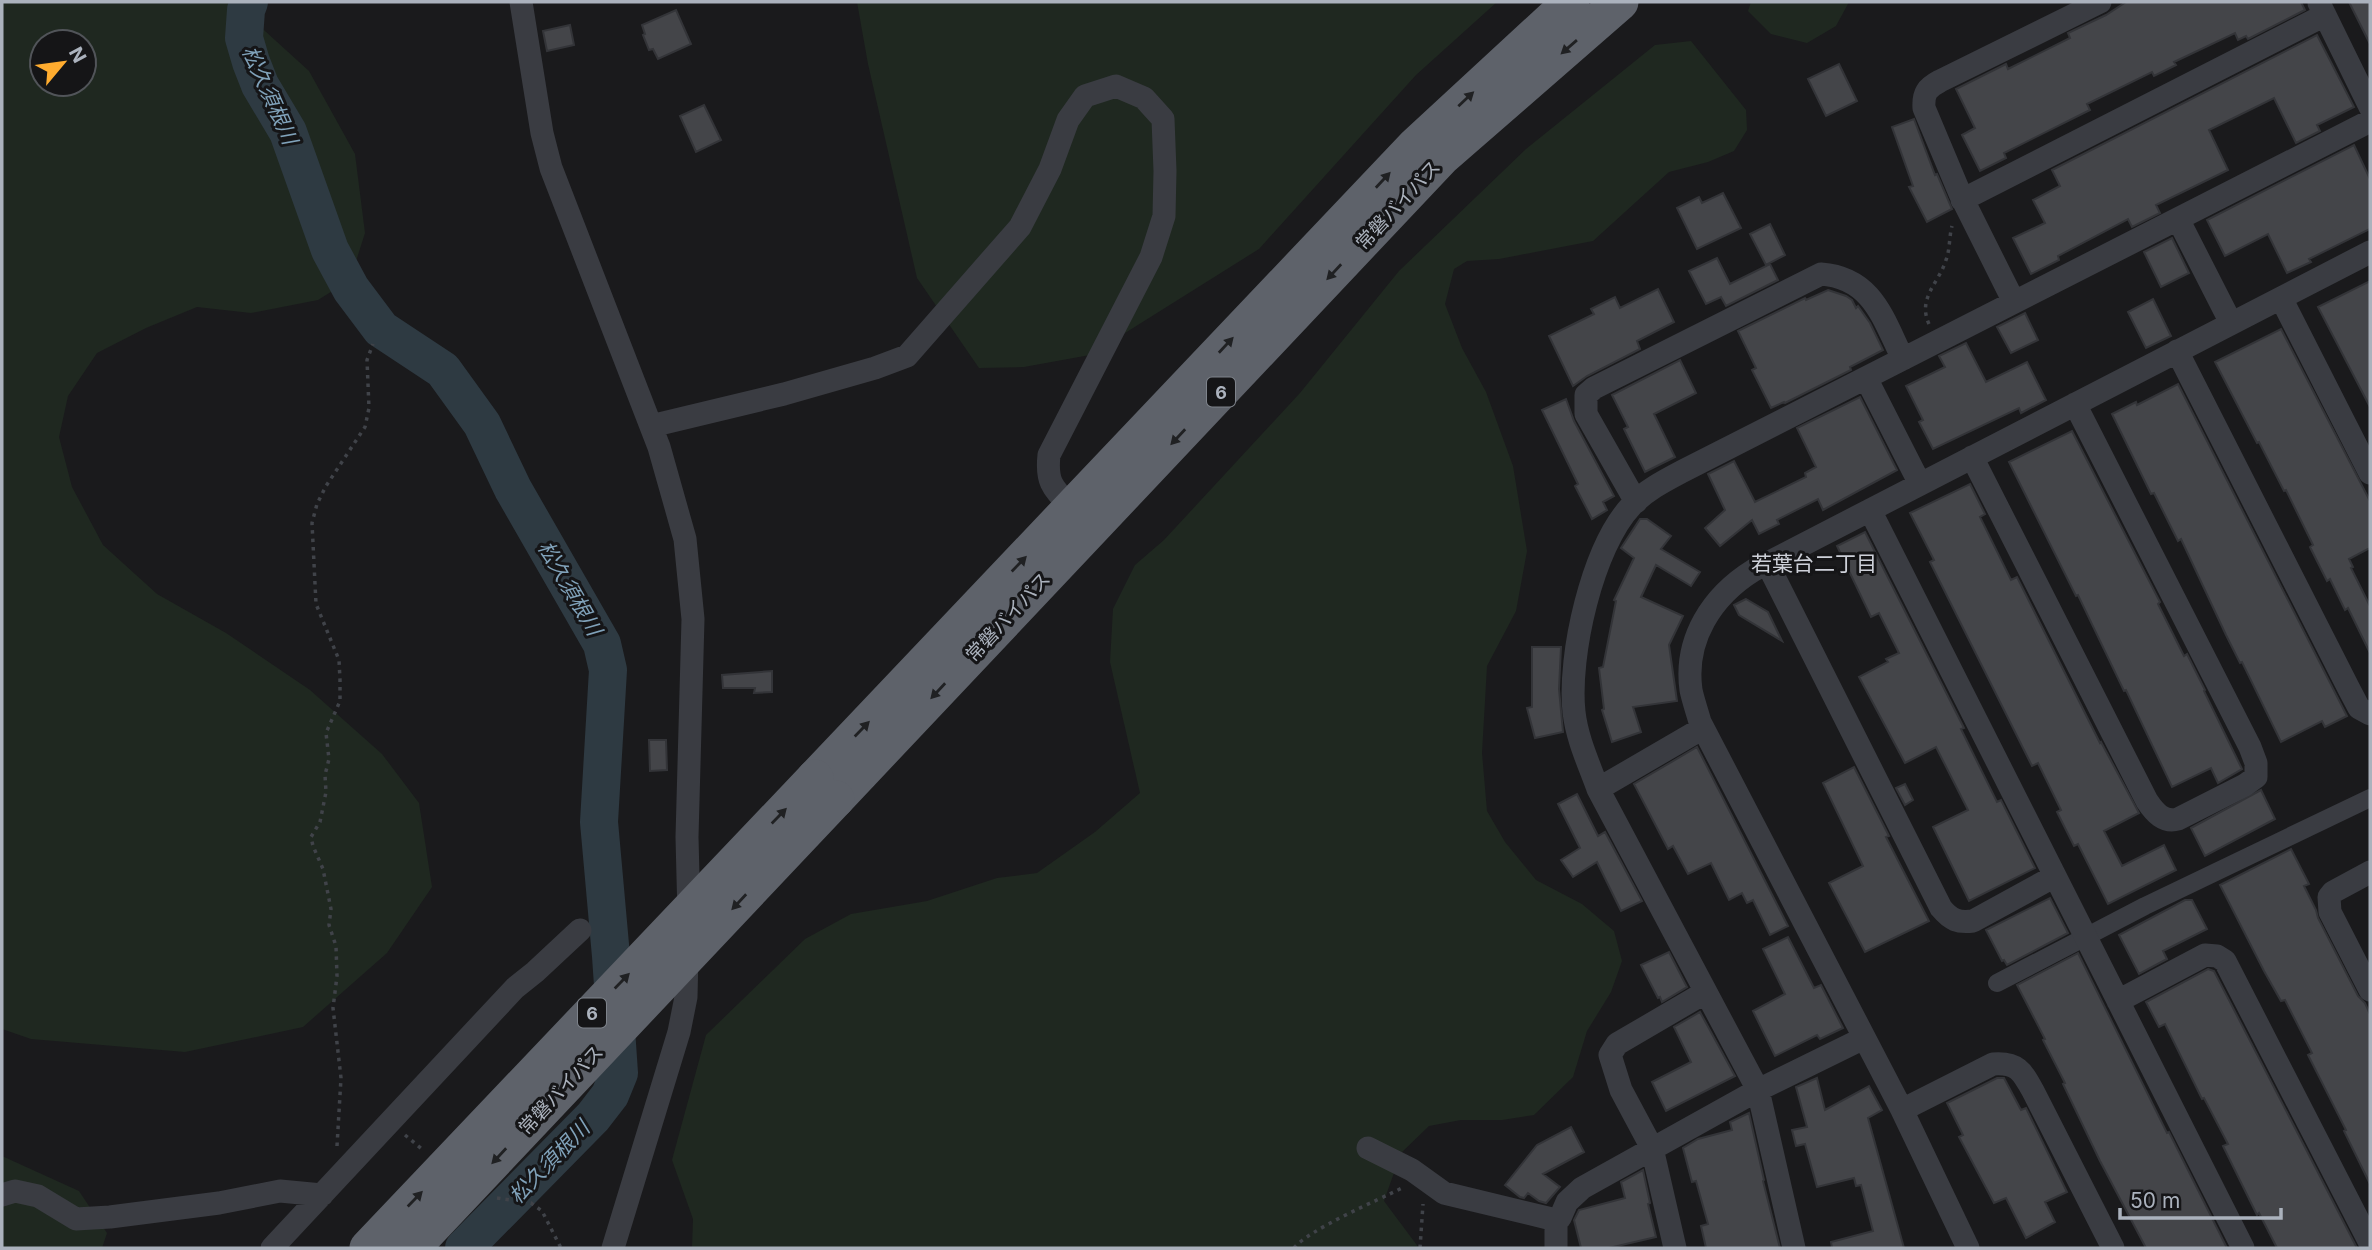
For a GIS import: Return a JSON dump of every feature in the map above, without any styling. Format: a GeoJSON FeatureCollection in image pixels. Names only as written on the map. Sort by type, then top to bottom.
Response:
{"type":"FeatureCollection","features":[{"type":"Feature","properties":{"kind":"highway","name":"常磐バイパス"},"geometry":{"type":"LineString","coordinates":[[412,1248],[826,788],[1072,508],[1416,145],[1571,2]]}},
{"type":"Feature","properties":{"kind":"highway","name":"常磐バイパス"},"geometry":{"type":"LineString","coordinates":[[368,1248],[826,788],[1442,157],[1620,2]]}},
{"type":"Feature","properties":{"kind":"street"},"geometry":{"type":"LineString","coordinates":[[2014,302],[1966,206],[1924,108],[1923,97],[1928,88],[2034,32],[2100,2]]}},
{"type":"Feature","properties":{"kind":"street"},"geometry":{"type":"LineString","coordinates":[[524,4],[542,133],[551,168],[651,426],[685,539],[693,619],[686,997],[679,1032],[613,1248]]}},
{"type":"Feature","properties":{"kind":"street"},"geometry":{"type":"LineString","coordinates":[[1966,206],[2321,9],[2370,107]]}},
{"type":"Feature","properties":{"kind":"street"},"geometry":{"type":"LineString","coordinates":[[651,426],[784,394],[908,356],[1020,227],[1050,169],[1068,120],[1085,96],[1116,86],[1144,98],[1163,119],[1164,216],[1151,257],[1049,455],[1047,472],[1052,486],[1072,508]]}},
{"type":"Feature","properties":{"kind":"street"},"geometry":{"type":"LineString","coordinates":[[1794,1248],[1758,1090],[1598,789],[1580,742],[1574,713],[1572,680],[1581,620],[1599,563],[1616,527],[1636,502],[1681,472],[2370,121]]}},
{"type":"Feature","properties":{"kind":"street"},"geometry":{"type":"LineString","coordinates":[[2178,219],[2231,323]]}},
{"type":"Feature","properties":{"kind":"street"},"geometry":{"type":"LineString","coordinates":[[1968,1248],[1902,1110],[1703,728],[1691,691],[1692,652],[1697,632],[1725,591],[1767,563],[2370,252]]}},
{"type":"Feature","properties":{"kind":"street"},"geometry":{"type":"LineString","coordinates":[[1636,502],[1586,414],[1586,395],[1594,387],[1821,274],[1835,275],[1853,282],[1869,294],[1903,359]]}},
{"type":"Feature","properties":{"kind":"street"},"geometry":{"type":"LineString","coordinates":[[2281,298],[2370,473]]}},
{"type":"Feature","properties":{"kind":"street"},"geometry":{"type":"LineString","coordinates":[[2177,351],[2359,708],[2370,714]]}},
{"type":"Feature","properties":{"kind":"street"},"geometry":{"type":"LineString","coordinates":[[1866,378],[1920,484]]}},
{"type":"Feature","properties":{"kind":"street"},"geometry":{"type":"LineString","coordinates":[[1972,457],[2147,802],[2154,812],[2170,821],[2190,814],[2250,781],[2256,776],[2256,763],[2075,404]]}},
{"type":"Feature","properties":{"kind":"street"},"geometry":{"type":"LineString","coordinates":[[1870,510],[2243,1248]]}},
{"type":"Feature","properties":{"kind":"street"},"geometry":{"type":"LineString","coordinates":[[1767,563],[1941,908],[1950,918],[1961,923],[1973,921],[2055,876]]}},
{"type":"Feature","properties":{"kind":"street"},"geometry":{"type":"LineString","coordinates":[[1598,789],[1703,728]]}},
{"type":"Feature","properties":{"kind":"street"},"geometry":{"type":"LineString","coordinates":[[1997,983],[2145,906],[2370,798]]}},
{"type":"Feature","properties":{"kind":"street"},"geometry":{"type":"LineString","coordinates":[[2370,872],[2333,892],[2329,897],[2330,912],[2370,990]]}},
{"type":"Feature","properties":{"kind":"street"},"geometry":{"type":"LineString","coordinates":[[272,1248],[515,988],[580,930]]}},
{"type":"Feature","properties":{"kind":"street"},"geometry":{"type":"LineString","coordinates":[[2118,1000],[2205,955],[2217,956],[2225,961],[2370,1243]]}},
{"type":"Feature","properties":{"kind":"street"},"geometry":{"type":"LineString","coordinates":[[1675,1248],[1653,1148],[1620,1090],[1610,1055],[1617,1044],[1706,992]]}},
{"type":"Feature","properties":{"kind":"street"},"geometry":{"type":"LineString","coordinates":[[1368,1148],[1412,1170],[1444,1193],[1556,1220],[1560,1218],[1567,1202],[1582,1188],[1758,1090],[1864,1038]]}},
{"type":"Feature","properties":{"kind":"street"},"geometry":{"type":"LineString","coordinates":[[1902,1110],[1993,1064],[2005,1063],[2020,1069],[2113,1248]]}},
{"type":"Feature","properties":{"kind":"street"},"geometry":{"type":"LineString","coordinates":[[2,1195],[15,1191],[38,1196],[76,1219],[219,1203],[279,1191],[322,1195]]}},
{"type":"Feature","properties":{"kind":"street"},"geometry":{"type":"LineString","coordinates":[[1556,1220],[1556,1248]]}},
{"type":"Feature","properties":{"kind":"path"},"geometry":{"type":"LineString","coordinates":[[1938,341],[1927,319],[1927,294],[1948,256],[1952,226],[1966,206]]}},
{"type":"Feature","properties":{"kind":"path"},"geometry":{"type":"LineString","coordinates":[[341,1173],[337,1142],[341,1078],[333,1008],[337,946],[329,925],[331,909],[323,869],[311,837],[320,822],[326,792],[325,775],[329,759],[326,733],[340,701],[340,680],[339,660],[316,604],[312,523],[326,486],[365,427],[369,408],[367,360],[373,344]]}},
{"type":"Feature","properties":{"kind":"path"},"geometry":{"type":"LineString","coordinates":[[1294,1248],[1327,1226],[1424,1178],[1420,1248]]}},
{"type":"Feature","properties":{"kind":"shaded area"},"geometry":{"type":"Polygon","coordinates":[[[2,2],[233,2],[309,71],[355,154],[365,233],[350,280],[318,300],[251,313],[197,307],[146,328],[97,353],[68,396],[59,437],[72,487],[103,545],[157,594],[226,633],[310,690],[382,754],[419,803],[432,887],[387,953],[303,1027],[185,1052],[31,1039],[2,1029],[2,2]]]}},
{"type":"Feature","properties":{"kind":"shaded area"},"geometry":{"type":"Polygon","coordinates":[[[857,2],[1497,2],[1416,75],[1259,249],[1090,355],[1024,367],[979,368],[917,278],[868,64],[857,2]]]}},
{"type":"Feature","properties":{"kind":"shaded area"},"geometry":{"type":"Polygon","coordinates":[[[1751,2],[1849,2],[1836,26],[1807,43],[1771,34],[1748,11],[1751,2]]]}},
{"type":"Feature","properties":{"kind":"shaded area"},"geometry":{"type":"Polygon","coordinates":[[[1691,41],[1746,110],[1747,130],[1734,151],[1708,162],[1669,172],[1593,241],[1499,259],[1467,261],[1454,269],[1445,304],[1462,348],[1486,392],[1513,466],[1527,551],[1516,611],[1487,666],[1482,753],[1487,811],[1505,842],[1536,880],[1582,904],[1614,931],[1622,961],[1611,992],[1587,1031],[1573,1077],[1534,1115],[1502,1120],[1461,1120],[1429,1126],[1401,1153],[1384,1201],[1419,1248],[692,1248],[693,1219],[672,1160],[706,1035],[805,939],[851,914],[927,901],[997,878],[1037,873],[1095,832],[1140,793],[1110,662],[1113,609],[1135,565],[1164,540],[1300,393],[1399,271],[1526,149],[1655,45],[1691,41]]]}},
{"type":"Feature","properties":{"kind":"shaded area"},"geometry":{"type":"Polygon","coordinates":[[[2,1156],[79,1191],[107,1233],[102,1248],[2,1248],[2,1156]]]}},
{"type":"Feature","properties":{"kind":"building"},"geometry":{"type":"Polygon","coordinates":[[[2126,2],[2301,2],[2305,10],[2248,39],[2246,36],[2238,40],[2235,33],[2174,62],[2176,65],[2154,76],[2152,72],[2087,104],[2090,110],[2004,153],[2006,158],[1980,171],[1962,135],[1975,128],[1956,89],[2006,64],[2008,69],[2070,38],[2068,33],[2126,2]]]}},
{"type":"Feature","properties":{"kind":"building"},"geometry":{"type":"Polygon","coordinates":[[[2349,2],[2370,2],[2370,44],[2349,2]]]}},
{"type":"Feature","properties":{"kind":"building"},"geometry":{"type":"Polygon","coordinates":[[[676,10],[691,44],[658,59],[653,49],[649,50],[642,25],[676,10]]]}},
{"type":"Feature","properties":{"kind":"building"},"geometry":{"type":"Polygon","coordinates":[[[570,25],[574,45],[547,51],[543,31],[570,25]]]}},
{"type":"Feature","properties":{"kind":"building"},"geometry":{"type":"Polygon","coordinates":[[[2317,35],[2354,107],[2317,125],[2320,131],[2296,143],[2274,98],[2209,130],[2228,170],[2156,205],[2160,213],[2132,227],[2128,219],[2058,256],[2059,260],[2031,274],[2013,238],[2045,223],[2033,200],[2060,186],[2052,170],[2317,35]]]}},
{"type":"Feature","properties":{"kind":"building"},"geometry":{"type":"Polygon","coordinates":[[[1839,64],[1857,101],[1826,116],[1808,79],[1839,64]]]}},
{"type":"Feature","properties":{"kind":"building"},"geometry":{"type":"Polygon","coordinates":[[[704,105],[721,140],[696,152],[680,116],[704,105]]]}},
{"type":"Feature","properties":{"kind":"building"},"geometry":{"type":"Polygon","coordinates":[[[1914,119],[1935,175],[1937,174],[1952,209],[1927,222],[1909,187],[1913,186],[1892,127],[1914,119]]]}},
{"type":"Feature","properties":{"kind":"building"},"geometry":{"type":"Polygon","coordinates":[[[2354,145],[2370,179],[2370,229],[2287,273],[2268,234],[2225,256],[2207,220],[2354,145]]]}},
{"type":"Feature","properties":{"kind":"building"},"geometry":{"type":"Polygon","coordinates":[[[1723,193],[1741,228],[1697,249],[1677,208],[1699,197],[1702,203],[1723,193]]]}},
{"type":"Feature","properties":{"kind":"building"},"geometry":{"type":"Polygon","coordinates":[[[1770,224],[1785,255],[1766,265],[1750,234],[1770,224]]]}},
{"type":"Feature","properties":{"kind":"building"},"geometry":{"type":"Polygon","coordinates":[[[2172,238],[2189,273],[2161,287],[2144,252],[2172,238]]]}},
{"type":"Feature","properties":{"kind":"building"},"geometry":{"type":"Polygon","coordinates":[[[1717,258],[1730,284],[1770,264],[1778,280],[1726,306],[1721,297],[1706,304],[1689,271],[1717,258]]]}},
{"type":"Feature","properties":{"kind":"building"},"geometry":{"type":"Polygon","coordinates":[[[2370,281],[2370,407],[2318,307],[2370,281]]]}},
{"type":"Feature","properties":{"kind":"building"},"geometry":{"type":"Polygon","coordinates":[[[1658,289],[1674,322],[1637,341],[1640,349],[1573,386],[1549,336],[1594,314],[1591,309],[1615,297],[1620,308],[1658,289]]]}},
{"type":"Feature","properties":{"kind":"building"},"geometry":{"type":"Polygon","coordinates":[[[1828,290],[1846,296],[1856,308],[1858,306],[1883,350],[1850,367],[1851,370],[1771,408],[1752,370],[1756,368],[1738,331],[1805,298],[1806,300],[1828,290]]]}},
{"type":"Feature","properties":{"kind":"building"},"geometry":{"type":"Polygon","coordinates":[[[2153,299],[2171,336],[2146,348],[2128,312],[2153,299]]]}},
{"type":"Feature","properties":{"kind":"building"},"geometry":{"type":"Polygon","coordinates":[[[2025,313],[2038,340],[2011,353],[1997,327],[2025,313]]]}},
{"type":"Feature","properties":{"kind":"building"},"geometry":{"type":"Polygon","coordinates":[[[2281,329],[2370,501],[2370,548],[2349,559],[2370,606],[2370,653],[2348,608],[2345,610],[2330,579],[2327,581],[2286,490],[2284,491],[2259,442],[2257,443],[2215,362],[2281,329]]]}},
{"type":"Feature","properties":{"kind":"building"},"geometry":{"type":"Polygon","coordinates":[[[1966,343],[1986,382],[2027,362],[2046,400],[2021,413],[2019,408],[1933,449],[1919,422],[1923,420],[1906,386],[1945,367],[1939,356],[1966,343]]]}},
{"type":"Feature","properties":{"kind":"building"},"geometry":{"type":"Polygon","coordinates":[[[1680,360],[1696,393],[1654,414],[1675,457],[1645,472],[1624,429],[1628,427],[1612,395],[1680,360]]]}},
{"type":"Feature","properties":{"kind":"building"},"geometry":{"type":"Polygon","coordinates":[[[2178,384],[2347,716],[2325,727],[2322,721],[2281,742],[2181,539],[2178,541],[2154,493],[2151,494],[2112,414],[2136,402],[2137,405],[2178,384]]]}},
{"type":"Feature","properties":{"kind":"building"},"geometry":{"type":"Polygon","coordinates":[[[1860,397],[1897,470],[1823,510],[1818,499],[1777,520],[1779,524],[1759,534],[1752,520],[1720,546],[1705,528],[1725,510],[1708,474],[1734,461],[1755,502],[1806,477],[1805,473],[1816,467],[1797,428],[1860,397]]]}},
{"type":"Feature","properties":{"kind":"building"},"geometry":{"type":"Polygon","coordinates":[[[1566,399],[1574,421],[1614,496],[1603,502],[1607,510],[1592,519],[1542,410],[1566,399]]]}},
{"type":"Feature","properties":{"kind":"building"},"geometry":{"type":"Polygon","coordinates":[[[2072,431],[2160,602],[2158,604],[2184,656],[2187,654],[2242,769],[2218,783],[2211,768],[2172,787],[2126,690],[2124,691],[2009,462],[2072,431]]]}},
{"type":"Feature","properties":{"kind":"building"},"geometry":{"type":"Polygon","coordinates":[[[1970,484],[1985,514],[1980,517],[2011,580],[2017,577],[2100,743],[2139,813],[2104,831],[2122,866],[2164,845],[2176,870],[2108,904],[2078,844],[2074,846],[2057,812],[2061,810],[2038,763],[2032,766],[1930,562],[1934,560],[1910,513],[1970,484]]]}},
{"type":"Feature","properties":{"kind":"building"},"geometry":{"type":"Polygon","coordinates":[[[1640,519],[1647,519],[1671,536],[1661,549],[1700,572],[1691,586],[1656,565],[1641,597],[1683,616],[1669,645],[1677,701],[1633,707],[1641,732],[1612,742],[1602,710],[1599,668],[1603,667],[1616,601],[1614,600],[1634,558],[1621,548],[1640,519]]]}},
{"type":"Feature","properties":{"kind":"building"},"geometry":{"type":"Polygon","coordinates":[[[1865,532],[1964,728],[1961,729],[1997,802],[2001,800],[2035,868],[1969,901],[1933,827],[1968,810],[1936,747],[1905,763],[1859,677],[1899,653],[1879,613],[1871,617],[1837,546],[1865,532]]]}},
{"type":"Feature","properties":{"kind":"building"},"geometry":{"type":"Polygon","coordinates":[[[1746,599],[1768,612],[1782,641],[1739,615],[1734,605],[1746,599]]]}},
{"type":"Feature","properties":{"kind":"building"},"geometry":{"type":"Polygon","coordinates":[[[1532,647],[1561,647],[1559,689],[1563,732],[1535,738],[1527,708],[1532,707],[1532,647]]]}},
{"type":"Feature","properties":{"kind":"building"},"geometry":{"type":"Polygon","coordinates":[[[772,671],[772,692],[754,693],[755,688],[723,688],[722,675],[772,671]]]}},
{"type":"Feature","properties":{"kind":"building"},"geometry":{"type":"Polygon","coordinates":[[[649,740],[666,740],[667,770],[650,771],[649,740]]]}},
{"type":"Feature","properties":{"kind":"building"},"geometry":{"type":"Polygon","coordinates":[[[1697,747],[1788,926],[1770,935],[1753,900],[1747,903],[1742,893],[1729,900],[1711,863],[1688,874],[1673,846],[1668,849],[1634,784],[1697,747]]]}},
{"type":"Feature","properties":{"kind":"building"},"geometry":{"type":"Polygon","coordinates":[[[1854,767],[1929,921],[1865,952],[1829,883],[1863,866],[1823,783],[1854,767]]]}},
{"type":"Feature","properties":{"kind":"building"},"geometry":{"type":"Polygon","coordinates":[[[1905,784],[1913,800],[1905,805],[1896,788],[1905,784]]]}},
{"type":"Feature","properties":{"kind":"building"},"geometry":{"type":"Polygon","coordinates":[[[2261,790],[2275,819],[2205,856],[2191,828],[2261,790]]]}},
{"type":"Feature","properties":{"kind":"building"},"geometry":{"type":"Polygon","coordinates":[[[1577,794],[1598,836],[1605,832],[1642,901],[1621,911],[1597,862],[1573,877],[1561,860],[1580,848],[1558,804],[1577,794]]]}},
{"type":"Feature","properties":{"kind":"building"},"geometry":{"type":"Polygon","coordinates":[[[2291,849],[2309,884],[2304,886],[2318,918],[2370,1014],[2370,1184],[2308,1055],[2312,1053],[2285,1000],[2281,1001],[2264,971],[2220,885],[2291,849]]]}},
{"type":"Feature","properties":{"kind":"building"},"geometry":{"type":"Polygon","coordinates":[[[2050,898],[2068,933],[2007,965],[2002,961],[1986,930],[2050,898]]]}},
{"type":"Feature","properties":{"kind":"building"},"geometry":{"type":"Polygon","coordinates":[[[2185,900],[2192,900],[2207,929],[2163,951],[2167,959],[2139,974],[2119,935],[2185,900]]]}},
{"type":"Feature","properties":{"kind":"building"},"geometry":{"type":"Polygon","coordinates":[[[1788,937],[1814,988],[1821,985],[1843,1028],[1820,1039],[1817,1035],[1775,1056],[1753,1011],[1785,994],[1763,949],[1788,937]]]}},
{"type":"Feature","properties":{"kind":"building"},"geometry":{"type":"Polygon","coordinates":[[[1669,952],[1687,987],[1662,1002],[1641,965],[1669,952]]]}},
{"type":"Feature","properties":{"kind":"building"},"geometry":{"type":"Polygon","coordinates":[[[2078,953],[2227,1248],[2146,1248],[2100,1161],[2043,1040],[2045,1039],[2017,985],[2078,953]]]}},
{"type":"Feature","properties":{"kind":"building"},"geometry":{"type":"Polygon","coordinates":[[[2208,969],[2214,971],[2357,1248],[2277,1248],[2259,1213],[2257,1215],[2223,1146],[2228,1144],[2204,1098],[2202,1099],[2165,1024],[2159,1027],[2146,1002],[2208,969]]]}},
{"type":"Feature","properties":{"kind":"building"},"geometry":{"type":"Polygon","coordinates":[[[1700,1012],[1735,1076],[1666,1111],[1652,1082],[1691,1062],[1674,1027],[1700,1012]]]}},
{"type":"Feature","properties":{"kind":"building"},"geometry":{"type":"Polygon","coordinates":[[[1817,1078],[1825,1110],[1869,1086],[1882,1110],[1868,1118],[1904,1248],[1832,1248],[1831,1242],[1873,1231],[1861,1185],[1856,1186],[1854,1178],[1817,1187],[1805,1144],[1796,1146],[1792,1130],[1807,1127],[1796,1087],[1817,1078]]]}},
{"type":"Feature","properties":{"kind":"building"},"geometry":{"type":"Polygon","coordinates":[[[1997,1078],[2004,1078],[2021,1110],[2026,1108],[2067,1192],[2045,1202],[2055,1222],[2026,1238],[2006,1198],[1994,1203],[1959,1137],[1963,1135],[1947,1103],[1997,1078]]]}},
{"type":"Feature","properties":{"kind":"building"},"geometry":{"type":"Polygon","coordinates":[[[1749,1113],[1780,1248],[1706,1248],[1701,1226],[1708,1224],[1683,1148],[1698,1139],[1732,1130],[1730,1122],[1749,1113]]]}},
{"type":"Feature","properties":{"kind":"building"},"geometry":{"type":"Polygon","coordinates":[[[1571,1127],[1584,1152],[1543,1174],[1560,1187],[1546,1203],[1528,1193],[1524,1198],[1520,1197],[1505,1185],[1537,1145],[1571,1127]]]}},
{"type":"Feature","properties":{"kind":"building"},"geometry":{"type":"Polygon","coordinates":[[[1643,1170],[1656,1237],[1609,1248],[1581,1248],[1574,1220],[1579,1210],[1625,1198],[1621,1182],[1643,1170]]]}},
{"type":"Feature","properties":{"kind":"waterway","name":"松久須根川"},"geometry":{"type":"LineString","coordinates":[[249,2],[244,38],[251,62],[260,85],[288,132],[330,250],[351,289],[381,329],[443,370],[482,424],[513,489],[602,644],[608,670],[599,822],[619,1073],[610,1095],[593,1117],[464,1248]]}},
{"type":"Feature","properties":{"kind":"district","name":"若葉台二丁目"},"geometry":{"type":"Point","coordinates":[1814,563]}}]}
